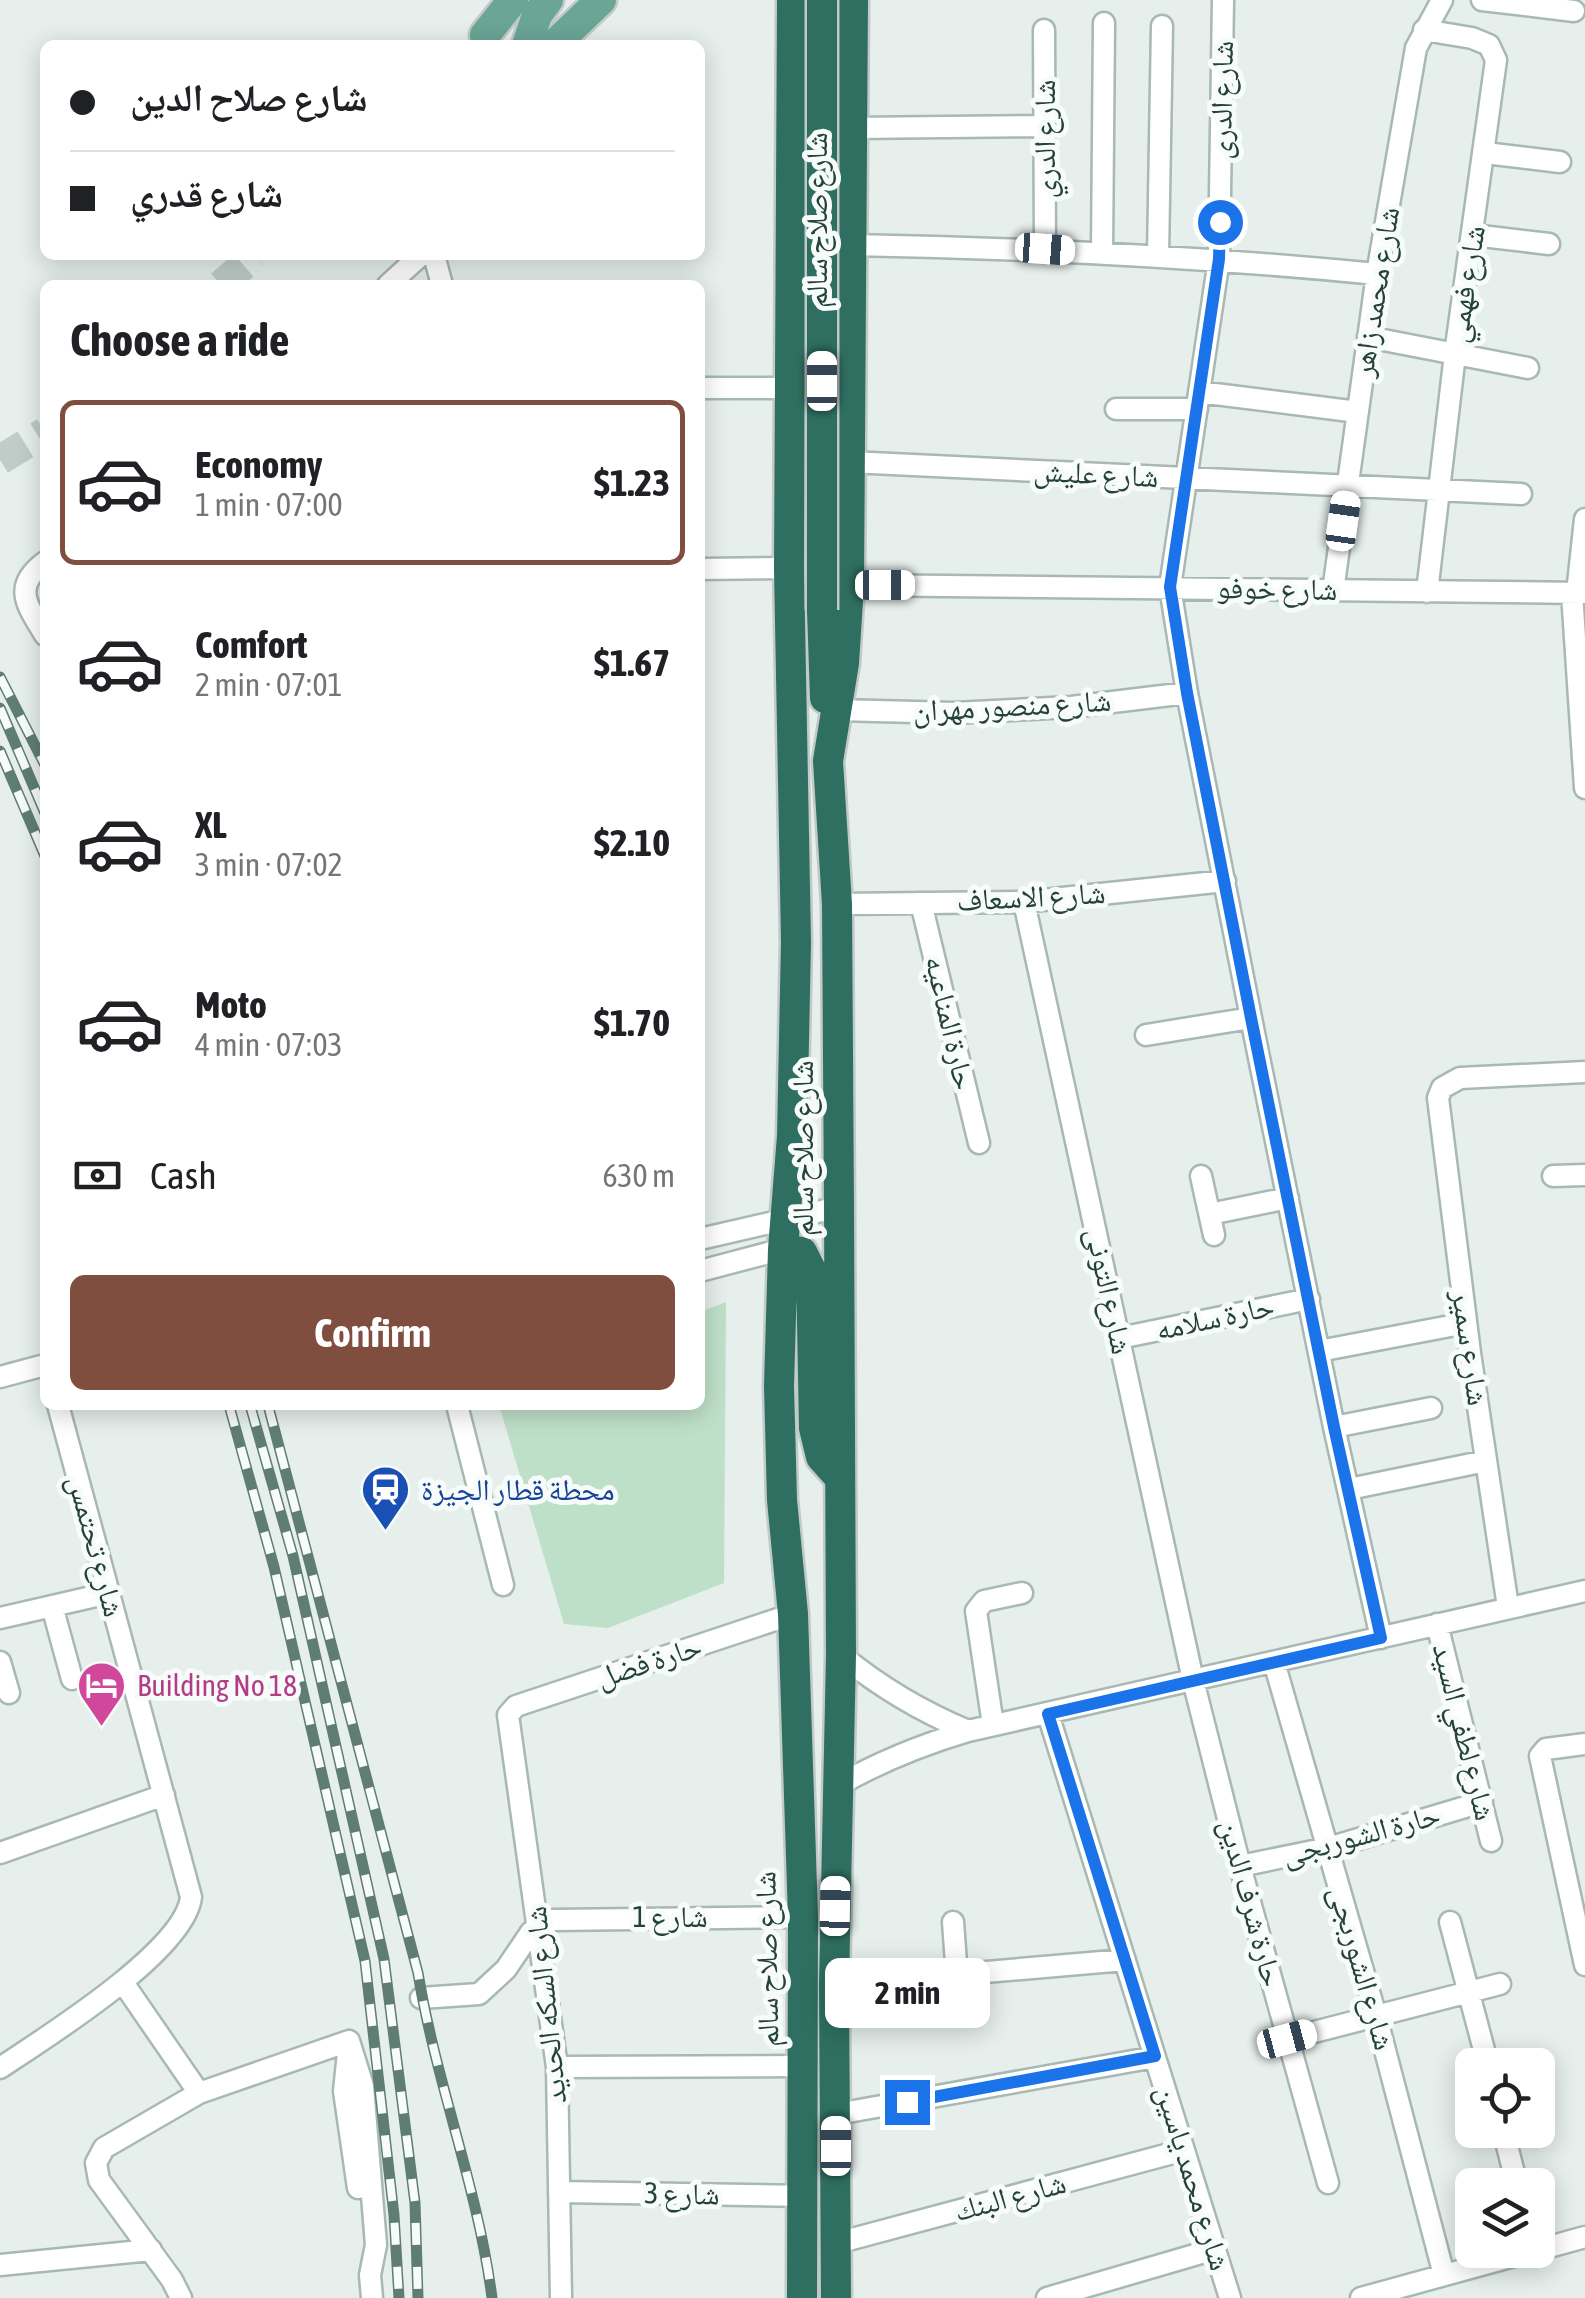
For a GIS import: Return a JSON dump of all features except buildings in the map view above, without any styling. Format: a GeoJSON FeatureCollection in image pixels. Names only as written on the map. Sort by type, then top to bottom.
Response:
{"type":"FeatureCollection","features":[{"type":"Feature","properties":{"kind":"highway","name":"شارع صلاح سالم"},"geometry":{"type":"LineString","coordinates":[[792,0],[789,568],[796,942],[792,1136],[783,1249],[779,1386],[782,1500],[794,1614],[803,1917],[802,2298]]}},
{"type":"Feature","properties":{"kind":"highway"},"geometry":{"type":"LineString","coordinates":[[822,0],[822,610],[828,761]]}},
{"type":"Feature","properties":{"kind":"highway","name":"شارع صلاح سالم"},"geometry":{"type":"LineString","coordinates":[[836,2298],[834,1985],[841,1655],[839,1206],[837,904],[828,761],[844,663],[849,585],[854,0]]}},
{"type":"Feature","properties":{"kind":"highway"},"geometry":{"type":"LineString","coordinates":[[792,31],[820,32],[833,38],[853,58]]}},
{"type":"Feature","properties":{"kind":"highway"},"geometry":{"type":"LineString","coordinates":[[783,1249],[802,1252],[811,1270],[814,1428],[821,1457],[838,1476]]}},
{"type":"Feature","properties":{"kind":"main road"},"geometry":{"type":"LineString","coordinates":[[485,35],[512,0]]}},
{"type":"Feature","properties":{"kind":"main road"},"geometry":{"type":"LineString","coordinates":[[529,40],[548,0]]}},
{"type":"Feature","properties":{"kind":"main road"},"geometry":{"type":"LineString","coordinates":[[559,40],[601,0]]}},
{"type":"Feature","properties":{"kind":"street","name":"شارع الدرى"},"geometry":{"type":"LineString","coordinates":[[1223,0],[1219,259],[1170,587],[1251,1018],[1381,1638]]}},
{"type":"Feature","properties":{"kind":"street","name":"شارع محمد زاهر"},"geometry":{"type":"LineString","coordinates":[[1333,591],[1377,274],[1416,48],[1442,0]]}},
{"type":"Feature","properties":{"kind":"street"},"geometry":{"type":"LineString","coordinates":[[1482,0],[1574,11]]}},
{"type":"Feature","properties":{"kind":"street"},"geometry":{"type":"LineString","coordinates":[[1102,252],[1104,23]]}},
{"type":"Feature","properties":{"kind":"street"},"geometry":{"type":"LineString","coordinates":[[1158,255],[1162,26]]}},
{"type":"Feature","properties":{"kind":"street","name":"شارع الدري"},"geometry":{"type":"LineString","coordinates":[[1044,30],[1045,249]]}},
{"type":"Feature","properties":{"kind":"street","name":"شارع فهمي"},"geometry":{"type":"LineString","coordinates":[[1424,30],[1489,45],[1496,60],[1427,592]]}},
{"type":"Feature","properties":{"kind":"street"},"geometry":{"type":"LineString","coordinates":[[852,128],[1044,126]]}},
{"type":"Feature","properties":{"kind":"street"},"geometry":{"type":"LineString","coordinates":[[1485,153],[1560,162]]}},
{"type":"Feature","properties":{"kind":"street"},"geometry":{"type":"LineString","coordinates":[[1473,235],[1549,244]]}},
{"type":"Feature","properties":{"kind":"street"},"geometry":{"type":"LineString","coordinates":[[852,245],[1158,255],[1377,274]]}},
{"type":"Feature","properties":{"kind":"street"},"geometry":{"type":"LineString","coordinates":[[394,280],[416,260]]}},
{"type":"Feature","properties":{"kind":"street"},"geometry":{"type":"LineString","coordinates":[[1368,337],[1528,368]]}},
{"type":"Feature","properties":{"kind":"street"},"geometry":{"type":"LineString","coordinates":[[705,388],[789,388]]}},
{"type":"Feature","properties":{"kind":"street"},"geometry":{"type":"LineString","coordinates":[[1116,409],[1198,401],[1358,412]]}},
{"type":"Feature","properties":{"kind":"street","name":"شارع عليش"},"geometry":{"type":"LineString","coordinates":[[850,462],[1521,494]]}},
{"type":"Feature","properties":{"kind":"street"},"geometry":{"type":"LineString","coordinates":[[1585,519],[1578,593],[1585,788]]}},
{"type":"Feature","properties":{"kind":"street"},"geometry":{"type":"LineString","coordinates":[[40,565],[26,582],[25,599],[40,627]]}},
{"type":"Feature","properties":{"kind":"street"},"geometry":{"type":"LineString","coordinates":[[705,568],[789,568]]}},
{"type":"Feature","properties":{"kind":"street","name":"شارع خوفو"},"geometry":{"type":"LineString","coordinates":[[849,585],[1578,593]]}},
{"type":"Feature","properties":{"kind":"street","name":"شارع منصور مهران"},"geometry":{"type":"LineString","coordinates":[[837,710],[954,713],[1071,707],[1187,693]]}},
{"type":"Feature","properties":{"kind":"street","name":"شارع الاسعاف"},"geometry":{"type":"LineString","coordinates":[[837,904],[1024,902],[1225,881]]}},
{"type":"Feature","properties":{"kind":"street","name":"شارع التونى"},"geometry":{"type":"LineString","coordinates":[[1024,902],[1193,1680]]}},
{"type":"Feature","properties":{"kind":"street","name":"حارة المناعيه"},"geometry":{"type":"LineString","coordinates":[[921,903],[979,1143]]}},
{"type":"Feature","properties":{"kind":"street"},"geometry":{"type":"LineString","coordinates":[[1146,1035],[1251,1018]]}},
{"type":"Feature","properties":{"kind":"street","name":"شارع سمير"},"geometry":{"type":"LineString","coordinates":[[1508,1607],[1438,1108],[1442,1088],[1460,1078],[1585,1072]]}},
{"type":"Feature","properties":{"kind":"street"},"geometry":{"type":"LineString","coordinates":[[1553,1176],[1585,1175]]}},
{"type":"Feature","properties":{"kind":"street"},"geometry":{"type":"LineString","coordinates":[[1201,1176],[1214,1235]]}},
{"type":"Feature","properties":{"kind":"street"},"geometry":{"type":"LineString","coordinates":[[1210,1214],[1288,1198]]}},
{"type":"Feature","properties":{"kind":"street"},"geometry":{"type":"LineString","coordinates":[[705,1237],[839,1206]]}},
{"type":"Feature","properties":{"kind":"street"},"geometry":{"type":"LineString","coordinates":[[705,1270],[783,1249]]}},
{"type":"Feature","properties":{"kind":"street","name":"حارة سلامه"},"geometry":{"type":"LineString","coordinates":[[1120,1338],[1309,1299]]}},
{"type":"Feature","properties":{"kind":"street"},"geometry":{"type":"LineString","coordinates":[[1319,1352],[1466,1323]]}},
{"type":"Feature","properties":{"kind":"street"},"geometry":{"type":"LineString","coordinates":[[0,1376],[40,1366]]}},
{"type":"Feature","properties":{"kind":"street"},"geometry":{"type":"LineString","coordinates":[[1334,1427],[1430,1408]]}},
{"type":"Feature","properties":{"kind":"street","name":"شارع تحتمس"},"geometry":{"type":"LineString","coordinates":[[59,1410],[189,1886],[190,1908],[185,1918],[124,1984]]}},
{"type":"Feature","properties":{"kind":"street"},"geometry":{"type":"LineString","coordinates":[[458,1410],[503,1585]]}},
{"type":"Feature","properties":{"kind":"street"},"geometry":{"type":"LineString","coordinates":[[1350,1489],[1486,1461]]}},
{"type":"Feature","properties":{"kind":"street"},"geometry":{"type":"LineString","coordinates":[[836,1786],[878,1762],[968,1730],[1585,1591]]}},
{"type":"Feature","properties":{"kind":"street"},"geometry":{"type":"LineString","coordinates":[[0,1618],[109,1593]]}},
{"type":"Feature","properties":{"kind":"street"},"geometry":{"type":"LineString","coordinates":[[993,1726],[976,1611],[984,1602],[1022,1593]]}},
{"type":"Feature","properties":{"kind":"street"},"geometry":{"type":"LineString","coordinates":[[52,1606],[72,1679]]}},
{"type":"Feature","properties":{"kind":"street","name":"حارة فضل"},"geometry":{"type":"LineString","coordinates":[[508,1715],[516,1706],[794,1614]]}},
{"type":"Feature","properties":{"kind":"street","name":"شارع لطفي السيد"},"geometry":{"type":"LineString","coordinates":[[1437,1624],[1491,1841]]}},
{"type":"Feature","properties":{"kind":"street"},"geometry":{"type":"LineString","coordinates":[[841,1655],[922,1712],[968,1730]]}},
{"type":"Feature","properties":{"kind":"street"},"geometry":{"type":"LineString","coordinates":[[0,1662],[9,1693]]}},
{"type":"Feature","properties":{"kind":"street","name":"شارع الشوربجى"},"geometry":{"type":"LineString","coordinates":[[1274,1662],[1376,2016],[1444,2276]]}},
{"type":"Feature","properties":{"kind":"street","name":"حارة شرف الدين"},"geometry":{"type":"LineString","coordinates":[[1193,1680],[1328,2183]]}},
{"type":"Feature","properties":{"kind":"street","name":"شارع محمد ياسين"},"geometry":{"type":"LineString","coordinates":[[1048,1714],[1230,2298]]}},
{"type":"Feature","properties":{"kind":"street","name":"شارع السكه الحديد"},"geometry":{"type":"LineString","coordinates":[[508,1715],[557,2067],[561,2298]]}},
{"type":"Feature","properties":{"kind":"street"},"geometry":{"type":"LineString","coordinates":[[1585,1744],[1546,1749],[1540,1761],[1585,1965]]}},
{"type":"Feature","properties":{"kind":"street"},"geometry":{"type":"LineString","coordinates":[[0,1854],[164,1795]]}},
{"type":"Feature","properties":{"kind":"street","name":"حارة الشوربجى"},"geometry":{"type":"LineString","coordinates":[[1240,1866],[1328,1848],[1482,1802]]}},
{"type":"Feature","properties":{"kind":"street","name":"شارع 1"},"geometry":{"type":"LineString","coordinates":[[540,1926],[566,1917],[803,1917]]}},
{"type":"Feature","properties":{"kind":"street"},"geometry":{"type":"LineString","coordinates":[[952,1922],[957,1977]]}},
{"type":"Feature","properties":{"kind":"street"},"geometry":{"type":"LineString","coordinates":[[1450,1922],[1484,2048]]}},
{"type":"Feature","properties":{"kind":"street"},"geometry":{"type":"LineString","coordinates":[[422,1998],[479,1994],[540,1926]]}},
{"type":"Feature","properties":{"kind":"street"},"geometry":{"type":"LineString","coordinates":[[834,1985],[1125,1960]]}},
{"type":"Feature","properties":{"kind":"street"},"geometry":{"type":"LineString","coordinates":[[4,2057],[124,1984],[200,2092]]}},
{"type":"Feature","properties":{"kind":"street"},"geometry":{"type":"LineString","coordinates":[[1287,2039],[1500,1984]]}},
{"type":"Feature","properties":{"kind":"street"},"geometry":{"type":"LineString","coordinates":[[181,2298],[99,2180],[96,2164],[104,2148],[200,2092],[349,2041],[344,2091],[372,2298]]}},
{"type":"Feature","properties":{"kind":"street"},"geometry":{"type":"LineString","coordinates":[[836,2114],[1155,2056]]}},
{"type":"Feature","properties":{"kind":"street"},"geometry":{"type":"LineString","coordinates":[[557,2067],[804,2066]]}},
{"type":"Feature","properties":{"kind":"street","name":"شارع البنك"},"geometry":{"type":"LineString","coordinates":[[836,2244],[1184,2150]]}},
{"type":"Feature","properties":{"kind":"street","name":"شارع 3"},"geometry":{"type":"LineString","coordinates":[[559,2192],[804,2196]]}},
{"type":"Feature","properties":{"kind":"street"},"geometry":{"type":"LineString","coordinates":[[1555,2245],[1585,2237]]}},
{"type":"Feature","properties":{"kind":"street"},"geometry":{"type":"LineString","coordinates":[[1048,2298],[1215,2249]]}},
{"type":"Feature","properties":{"kind":"street"},"geometry":{"type":"LineString","coordinates":[[0,2265],[151,2250]]}},
{"type":"Feature","properties":{"kind":"street"},"geometry":{"type":"LineString","coordinates":[[1361,2298],[1472,2268]]}},
{"type":"Feature","properties":{"kind":"green space"},"geometry":{"type":"Polygon","coordinates":[[[726,1302],[724,1583],[608,1628],[564,1624],[500,1410],[705,1410],[705,1310],[726,1302]]]}},
{"type":"Feature","properties":{"kind":"tunnel"},"geometry":{"type":"LineString","coordinates":[[227,280],[249,260]]}},
{"type":"Feature","properties":{"kind":"tunnel"},"geometry":{"type":"LineString","coordinates":[[0,460],[40,435]]}},
{"type":"Feature","properties":{"kind":"railway"},"geometry":{"type":"LineString","coordinates":[[0,677],[40,755]]}},
{"type":"Feature","properties":{"kind":"railway"},"geometry":{"type":"LineString","coordinates":[[0,708],[40,801]]}},
{"type":"Feature","properties":{"kind":"railway"},"geometry":{"type":"LineString","coordinates":[[0,751],[40,844]]}},
{"type":"Feature","properties":{"kind":"railway"},"geometry":{"type":"LineString","coordinates":[[230,1410],[274,1567],[365,1961],[394,2215],[399,2298]]}},
{"type":"Feature","properties":{"kind":"railway"},"geometry":{"type":"LineString","coordinates":[[251,1410],[293,1556],[384,1959],[415,2203],[418,2298]]}},
{"type":"Feature","properties":{"kind":"railway"},"geometry":{"type":"LineString","coordinates":[[269,1410],[418,1973],[477,2216],[492,2298]]}},
{"type":"Feature","properties":{"kind":"place","name":"محطة قطار الجيزة"},"geometry":{"type":"Point","coordinates":[386,1532]}},
{"type":"Feature","properties":{"kind":"place","name":"Building No 18"},"geometry":{"type":"Point","coordinates":[102,1728]}},
{"type":"Feature","properties":{"kind":"route"},"geometry":{"type":"LineString","coordinates":[[907,2102],[1155,2056],[1048,1714],[1381,1638],[1251,1018],[1170,587],[1219,259],[1220,222]]}}]}
